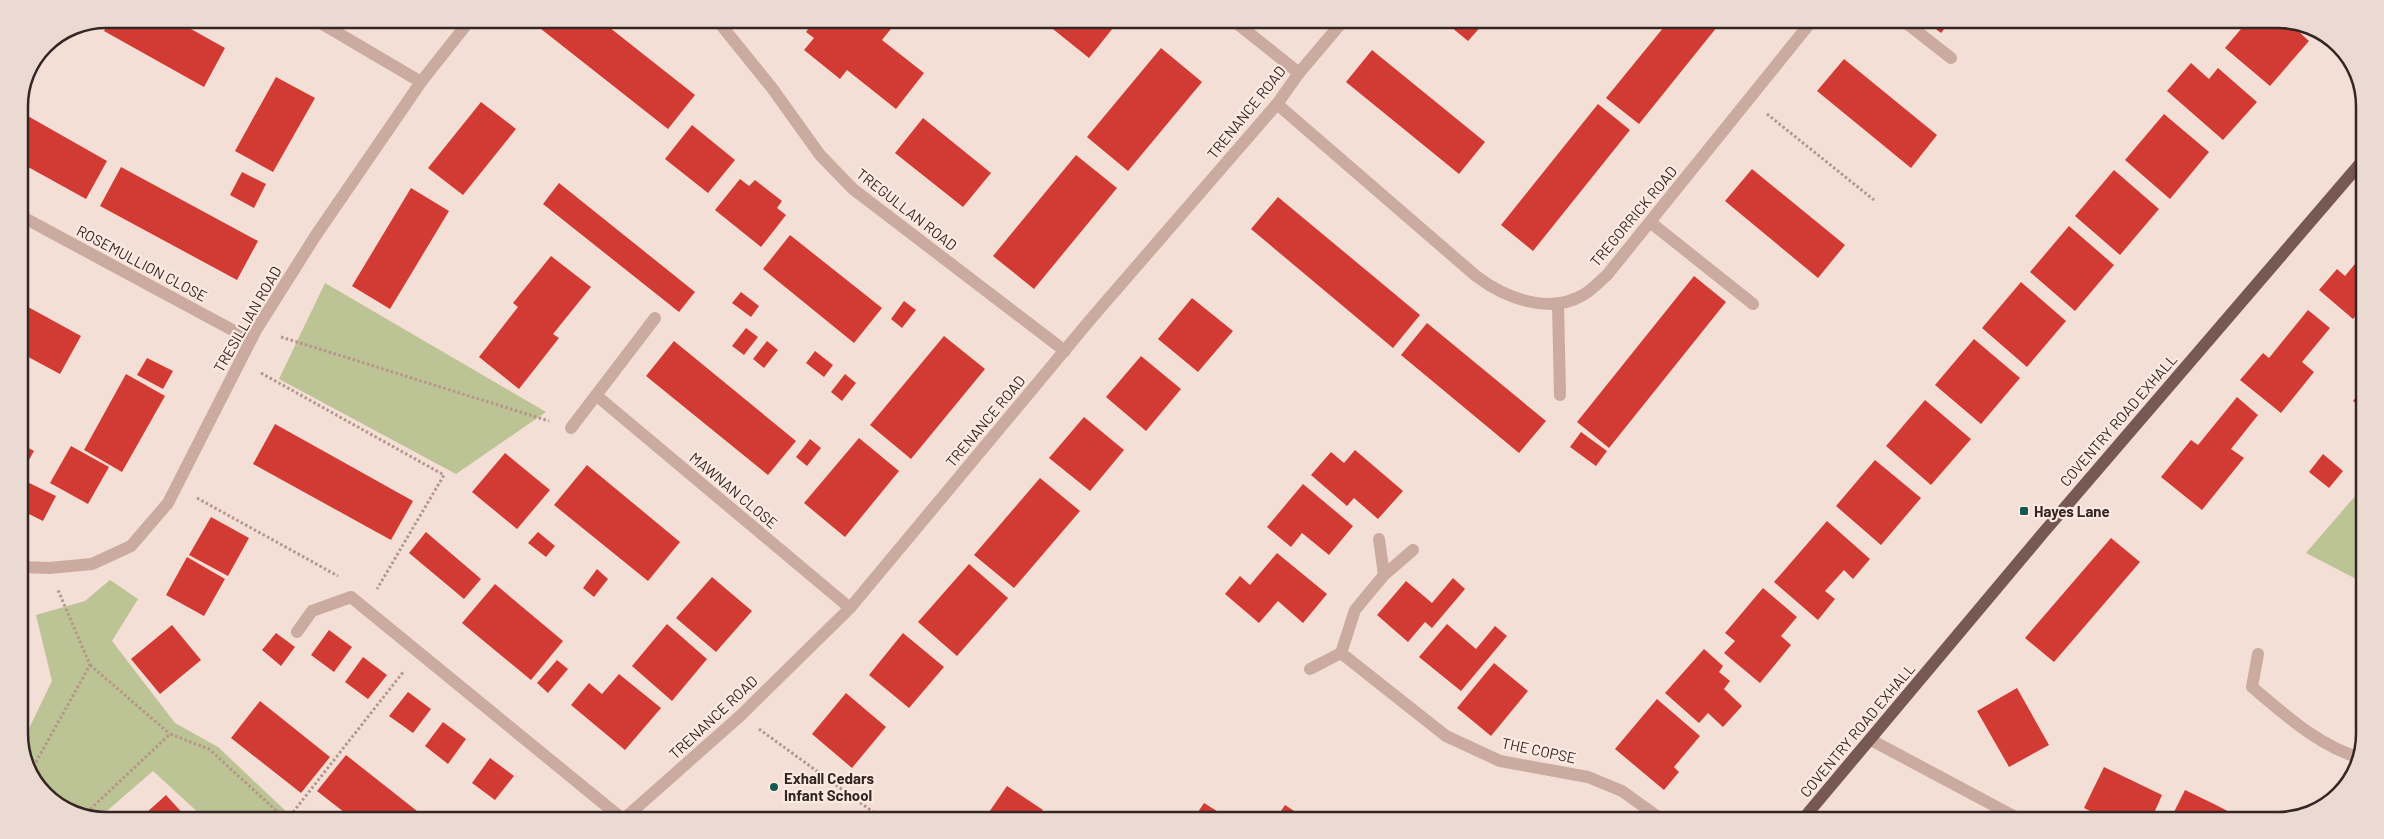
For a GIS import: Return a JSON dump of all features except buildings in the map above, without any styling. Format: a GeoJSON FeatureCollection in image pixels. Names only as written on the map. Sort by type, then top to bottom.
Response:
{"type":"FeatureCollection","features":[{"type":"Feature","properties":{"kind":"main road","name":"COVENTRY ROAD EXHALL"},"geometry":{"type":"LineString","coordinates":[[1809,812],[2042,533],[2356,168]]}},
{"type":"Feature","properties":{"kind":"street"},"geometry":{"type":"LineString","coordinates":[[328,27],[421,82]]}},
{"type":"Feature","properties":{"kind":"street","name":"TRESILLIAN ROAD"},"geometry":{"type":"LineString","coordinates":[[28,567],[49,568],[92,564],[131,546],[168,503],[253,335],[316,235],[421,82],[464,27]]}},
{"type":"Feature","properties":{"kind":"street","name":"TREGULLAN ROAD"},"geometry":{"type":"LineString","coordinates":[[723,27],[772,88],[820,155],[853,189],[1064,351]]}},
{"type":"Feature","properties":{"kind":"street"},"geometry":{"type":"LineString","coordinates":[[1242,27],[1299,73]]}},
{"type":"Feature","properties":{"kind":"street","name":"TRENANCE ROAD"},"geometry":{"type":"LineString","coordinates":[[632,812],[740,716],[850,608],[1064,351],[1277,104],[1299,73],[1338,27]]}},
{"type":"Feature","properties":{"kind":"street","name":"TREGORRICK ROAD"},"geometry":{"type":"LineString","coordinates":[[1277,104],[1493,289],[1531,302],[1558,304],[1583,295],[1607,275],[1807,27]]}},
{"type":"Feature","properties":{"kind":"street"},"geometry":{"type":"LineString","coordinates":[[1911,27],[1951,58]]}},
{"type":"Feature","properties":{"kind":"street","name":"ROSEMULLION CLOSE"},"geometry":{"type":"LineString","coordinates":[[27,219],[253,335]]}},
{"type":"Feature","properties":{"kind":"street"},"geometry":{"type":"LineString","coordinates":[[1650,222],[1753,304]]}},
{"type":"Feature","properties":{"kind":"street"},"geometry":{"type":"LineString","coordinates":[[1558,304],[1560,395]]}},
{"type":"Feature","properties":{"kind":"street"},"geometry":{"type":"LineString","coordinates":[[571,428],[655,318]]}},
{"type":"Feature","properties":{"kind":"street","name":"MAWNAN CLOSE"},"geometry":{"type":"LineString","coordinates":[[597,396],[850,608]]}},
{"type":"Feature","properties":{"kind":"street"},"geometry":{"type":"LineString","coordinates":[[1379,539],[1384,575]]}},
{"type":"Feature","properties":{"kind":"street"},"geometry":{"type":"LineString","coordinates":[[1310,669],[1341,653],[1355,610],[1384,575],[1413,550]]}},
{"type":"Feature","properties":{"kind":"street"},"geometry":{"type":"LineString","coordinates":[[297,632],[312,611],[351,597],[614,812]]}},
{"type":"Feature","properties":{"kind":"street","name":"THE COPSE"},"geometry":{"type":"LineString","coordinates":[[1341,653],[1446,736],[1500,761],[1588,777],[1622,791],[1651,812]]}},
{"type":"Feature","properties":{"kind":"street"},"geometry":{"type":"LineString","coordinates":[[2258,654],[2252,687],[2284,715],[2318,738],[2353,754]]}},
{"type":"Feature","properties":{"kind":"street"},"geometry":{"type":"LineString","coordinates":[[1871,740],[2006,812]]}},
{"type":"Feature","properties":{"kind":"path"},"geometry":{"type":"LineString","coordinates":[[1749,99],[1874,200]]}},
{"type":"Feature","properties":{"kind":"path"},"geometry":{"type":"LineString","coordinates":[[253,335],[571,428]]}},
{"type":"Feature","properties":{"kind":"path"},"geometry":{"type":"LineString","coordinates":[[240,361],[444,475],[365,609]]}},
{"type":"Feature","properties":{"kind":"path"},"geometry":{"type":"LineString","coordinates":[[176,487],[351,584],[351,597]]}},
{"type":"Feature","properties":{"kind":"path"},"geometry":{"type":"LineString","coordinates":[[49,568],[90,665],[170,734],[209,749],[278,812]]}},
{"type":"Feature","properties":{"kind":"path"},"geometry":{"type":"LineString","coordinates":[[293,812],[419,652]]}},
{"type":"Feature","properties":{"kind":"path"},"geometry":{"type":"LineString","coordinates":[[35,765],[90,665]]}},
{"type":"Feature","properties":{"kind":"path"},"geometry":{"type":"LineString","coordinates":[[740,716],[873,812]]}},
{"type":"Feature","properties":{"kind":"path"},"geometry":{"type":"LineString","coordinates":[[90,810],[170,734]]}},
{"type":"Feature","properties":{"kind":"green space"},"geometry":{"type":"Polygon","coordinates":[[[325,283],[546,412],[456,474],[279,379],[325,283]]]}},
{"type":"Feature","properties":{"kind":"green space"},"geometry":{"type":"Polygon","coordinates":[[[2356,495],[2356,579],[2306,553],[2356,495]]]}},
{"type":"Feature","properties":{"kind":"green space"},"geometry":{"type":"Polygon","coordinates":[[[110,580],[138,599],[112,641],[175,723],[218,747],[287,812],[198,812],[153,771],[106,812],[91,810],[71,803],[50,789],[36,768],[29,748],[28,738],[28,731],[52,681],[36,615],[85,601],[110,580]]]}},
{"type":"Feature","properties":{"kind":"place","name":"Hayes Lane"},"geometry":{"type":"Point","coordinates":[2024,511]}},
{"type":"Feature","properties":{"kind":"place","name":"Exhall Cedars Infant School"},"geometry":{"type":"Point","coordinates":[774,787]}}]}
